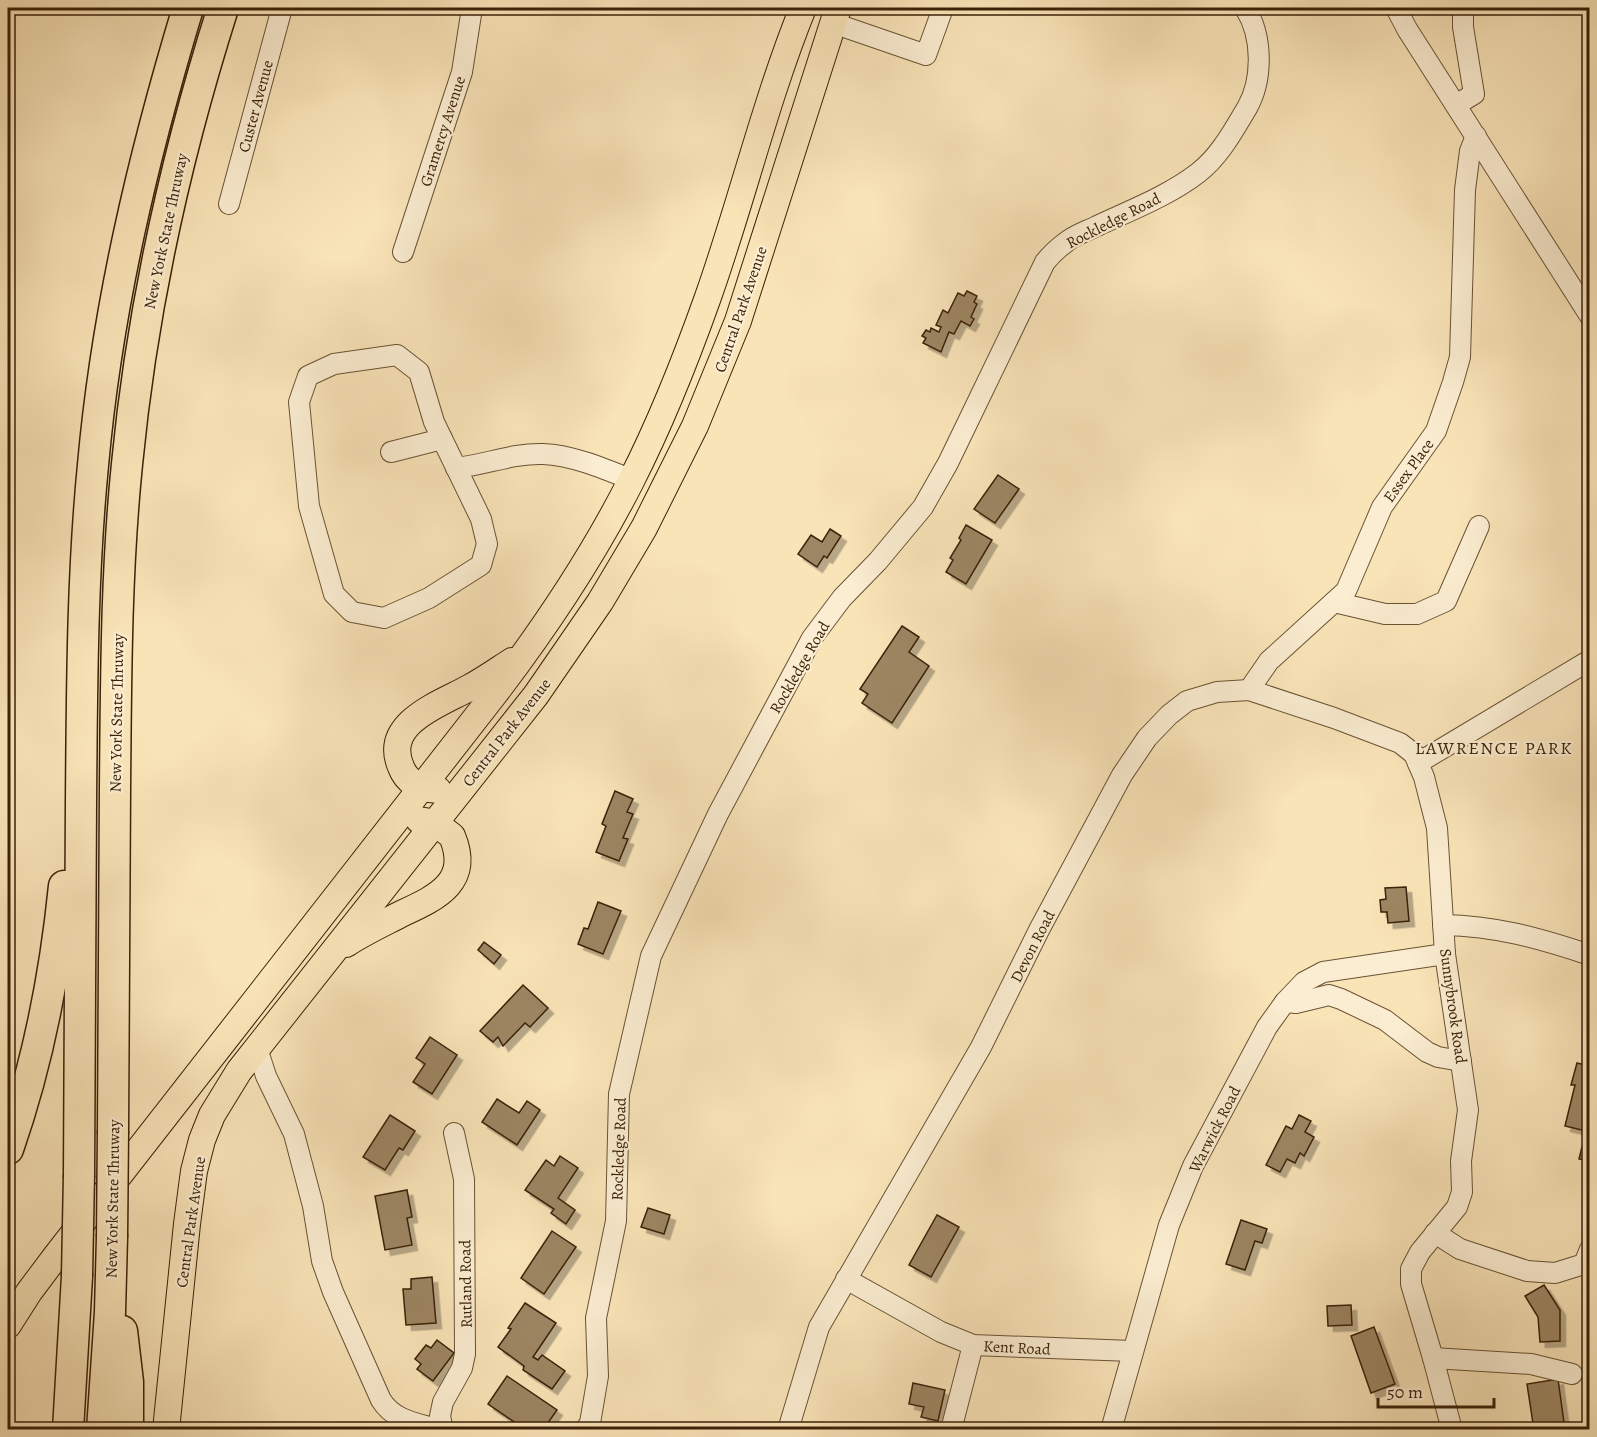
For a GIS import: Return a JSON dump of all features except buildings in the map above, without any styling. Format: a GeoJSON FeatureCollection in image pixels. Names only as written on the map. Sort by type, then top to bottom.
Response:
{"type":"FeatureCollection","features":[{"type":"Feature","properties":{"kind":"highway","name":"New York State Thruway"},"geometry":{"type":"LineString","coordinates":[[68,1430],[77,1276],[82,689],[88,519],[107,350],[127,240],[139,185],[188,8]]}},
{"type":"Feature","properties":{"kind":"highway","name":"New York State Thruway"},"geometry":{"type":"LineString","coordinates":[[102,1430],[112,1245],[117,633],[127,463],[141,352],[161,239],[187,129],[223,8]]}},
{"type":"Feature","properties":{"kind":"highway"},"geometry":{"type":"LineString","coordinates":[[8,1149],[34,1064],[52,979],[59,931],[82,689]]}},
{"type":"Feature","properties":{"kind":"highway"},"geometry":{"type":"LineString","coordinates":[[112,1245],[128,1382],[128,1430]]}},
{"type":"Feature","properties":{"kind":"main road","name":"Central Park Avenue"},"geometry":{"type":"LineString","coordinates":[[8,1325],[36,1283],[527,651],[587,561],[632,480],[667,404],[725,246],[773,86],[803,8]]}},
{"type":"Feature","properties":{"kind":"main road","name":"Central Park Avenue"},"geometry":{"type":"LineString","coordinates":[[166,1430],[194,1171],[202,1140],[212,1115],[224,1092],[257,1048],[536,695],[585,626],[630,553],[671,478],[718,374],[738,321],[835,15]]}},
{"type":"Feature","properties":{"kind":"main road"},"geometry":{"type":"LineString","coordinates":[[463,788],[441,790],[421,787],[404,774],[397,757],[398,740],[406,726],[421,714],[471,687],[527,651]]}},
{"type":"Feature","properties":{"kind":"main road"},"geometry":{"type":"LineString","coordinates":[[327,960],[365,932],[430,900],[449,885],[457,867],[457,850],[452,836],[435,823],[411,820],[389,827]]}},
{"type":"Feature","properties":{"kind":"main road"},"geometry":{"type":"LineString","coordinates":[[173,1365],[177,1430]]}},
{"type":"Feature","properties":{"kind":"street","name":"Custer Avenue"},"geometry":{"type":"LineString","coordinates":[[229,204],[282,8]]}},
{"type":"Feature","properties":{"kind":"street","name":"Gramercy Avenue"},"geometry":{"type":"LineString","coordinates":[[403,252],[462,72],[472,8]]}},
{"type":"Feature","properties":{"kind":"street"},"geometry":{"type":"LineString","coordinates":[[835,15],[926,55],[943,8]]}},
{"type":"Feature","properties":{"kind":"street","name":"Rockledge Road"},"geometry":{"type":"LineString","coordinates":[[585,1430],[590,1423],[598,1376],[596,1318],[616,1221],[619,1094],[651,956],[718,814],[812,638],[842,598],[878,561],[923,507],[948,464],[1045,262],[1066,241],[1166,193],[1199,173],[1222,150],[1253,97],[1257,83],[1256,39],[1250,16],[1245,8]]}},
{"type":"Feature","properties":{"kind":"street"},"geometry":{"type":"LineString","coordinates":[[1396,8],[1407,29],[1590,316]]}},
{"type":"Feature","properties":{"kind":"street"},"geometry":{"type":"LineString","coordinates":[[1456,105],[1474,94],[1463,27],[1463,8]]}},
{"type":"Feature","properties":{"kind":"street","name":"Essex Place"},"geometry":{"type":"LineString","coordinates":[[1249,690],[1269,661],[1346,591],[1382,507],[1436,432],[1460,357],[1465,190],[1470,151],[1476,136]]}},
{"type":"Feature","properties":{"kind":"street"},"geometry":{"type":"LineString","coordinates":[[397,356],[419,372],[434,422],[442,439],[482,519],[486,544],[481,565],[429,598],[384,618],[352,612],[334,594],[309,506],[299,402],[309,376],[334,364],[397,356]]}},
{"type":"Feature","properties":{"kind":"street"},"geometry":{"type":"LineString","coordinates":[[391,452],[442,439]]}},
{"type":"Feature","properties":{"kind":"street"},"geometry":{"type":"LineString","coordinates":[[456,468],[513,457],[544,454],[588,463],[632,480]]}},
{"type":"Feature","properties":{"kind":"street"},"geometry":{"type":"LineString","coordinates":[[1334,602],[1385,614],[1417,614],[1446,601],[1479,526]]}},
{"type":"Feature","properties":{"kind":"street"},"geometry":{"type":"LineString","coordinates":[[1418,763],[1590,660]]}},
{"type":"Feature","properties":{"kind":"street","name":"Devon Road"},"geometry":{"type":"LineString","coordinates":[[788,1430],[819,1327],[981,1047],[1039,930],[1122,775],[1147,738],[1187,701],[1217,692],[1249,690],[1400,742],[1414,754],[1418,763]]}},
{"type":"Feature","properties":{"kind":"street","name":"Sunnybrook Road"},"geometry":{"type":"LineString","coordinates":[[1418,763],[1424,777],[1437,828],[1445,954],[1468,1110],[1461,1161],[1462,1192],[1456,1207],[1420,1252],[1411,1269],[1411,1284],[1452,1430]]}},
{"type":"Feature","properties":{"kind":"street"},"geometry":{"type":"LineString","coordinates":[[1443,925],[1475,926],[1533,936],[1590,955]]}},
{"type":"Feature","properties":{"kind":"street","name":"Warwick Road"},"geometry":{"type":"LineString","coordinates":[[1111,1430],[1169,1225],[1193,1166],[1267,1026],[1304,982],[1323,972],[1445,954]]}},
{"type":"Feature","properties":{"kind":"street"},"geometry":{"type":"LineString","coordinates":[[1285,1002],[1296,1003],[1329,995],[1341,999],[1385,1020],[1427,1052],[1438,1057],[1461,1061]]}},
{"type":"Feature","properties":{"kind":"street"},"geometry":{"type":"LineString","coordinates":[[257,1048],[266,1076],[297,1142],[313,1206],[322,1261],[333,1292],[381,1400],[387,1410],[397,1417],[442,1430]]}},
{"type":"Feature","properties":{"kind":"street","name":"Rutland Road"},"geometry":{"type":"LineString","coordinates":[[442,1430],[440,1416],[443,1402],[462,1368],[465,1353],[464,1179],[454,1133]]}},
{"type":"Feature","properties":{"kind":"street"},"geometry":{"type":"LineString","coordinates":[[1435,1233],[1460,1249],[1527,1271],[1555,1273],[1573,1268],[1584,1264],[1590,1249]]}},
{"type":"Feature","properties":{"kind":"street","name":"Kent Road"},"geometry":{"type":"LineString","coordinates":[[846,1279],[941,1332],[973,1345],[1132,1351]]}},
{"type":"Feature","properties":{"kind":"street"},"geometry":{"type":"LineString","coordinates":[[951,1430],[973,1345]]}},
{"type":"Feature","properties":{"kind":"street"},"geometry":{"type":"LineString","coordinates":[[1433,1358],[1531,1364],[1572,1374]]}},
{"type":"Feature","properties":{"kind":"district","name":"LAWRENCE PARK"},"geometry":{"type":"Point","coordinates":[1494,748]}}]}
